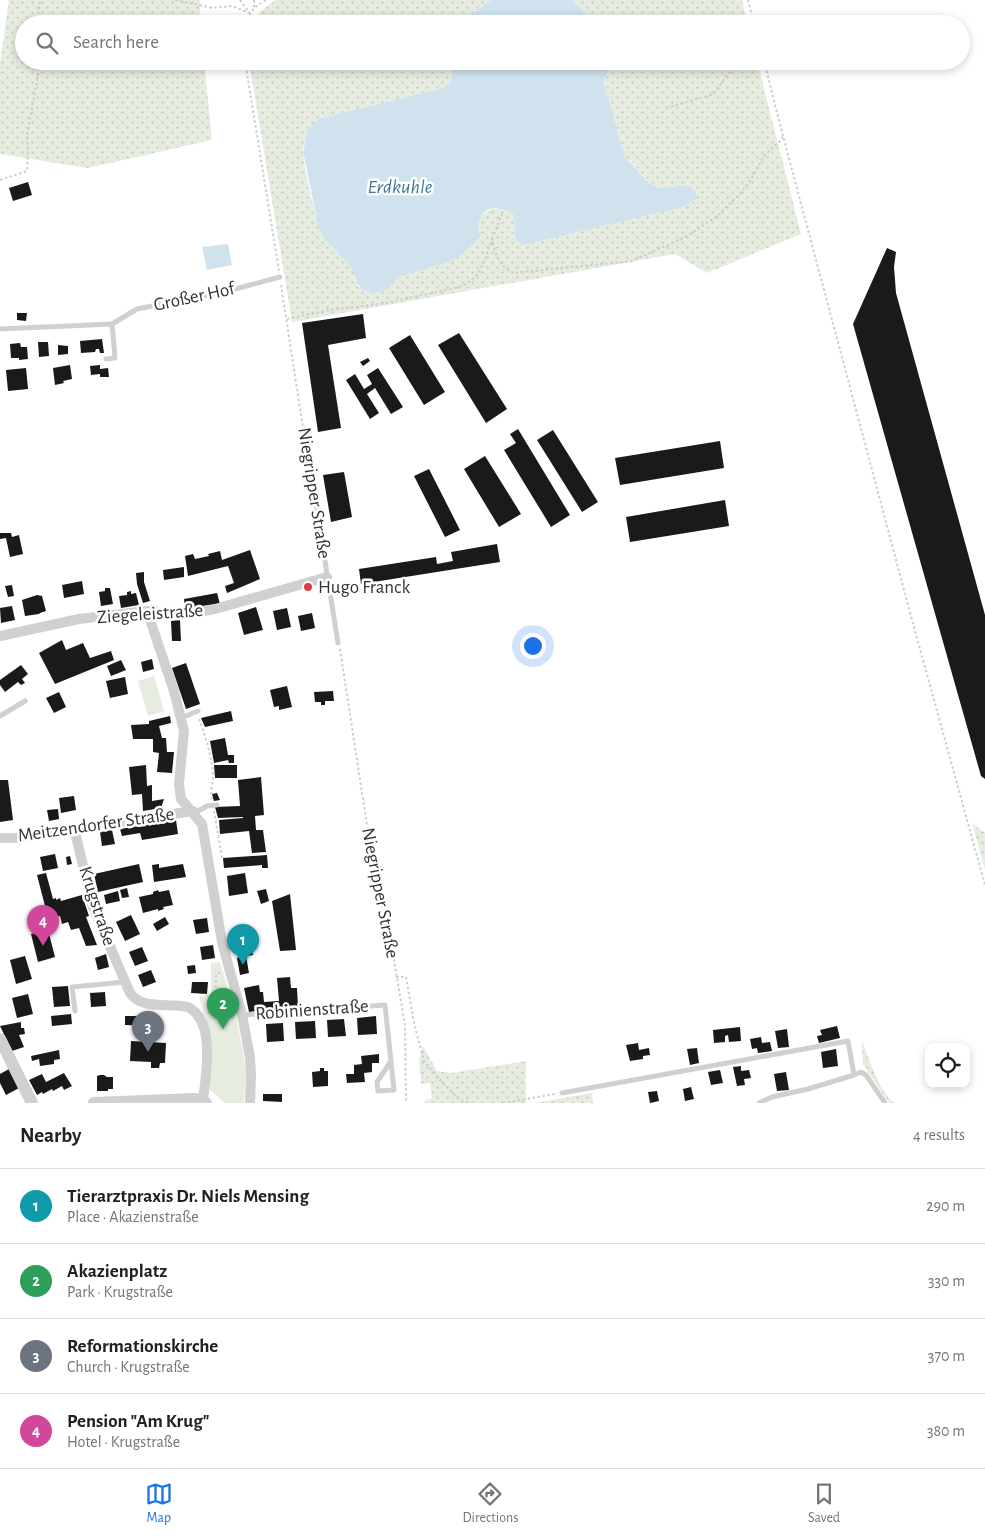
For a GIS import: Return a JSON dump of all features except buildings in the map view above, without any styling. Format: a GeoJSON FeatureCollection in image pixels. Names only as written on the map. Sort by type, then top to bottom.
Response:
{"type":"FeatureCollection","features":[{"type":"Feature","properties":{"kind":"street","name":"Ziegeleistraße"},"geometry":{"type":"LineString","coordinates":[[0,636],[79,619],[147,610],[161,613],[192,613],[215,609],[327,577]]}},
{"type":"Feature","properties":{"kind":"street"},"geometry":{"type":"LineString","coordinates":[[147,610],[174,691],[184,731],[179,784],[181,799],[202,824],[222,942],[242,1015],[250,1066],[250,1103]]}},
{"type":"Feature","properties":{"kind":"street","name":"Meitzendorfer Straße"},"geometry":{"type":"LineString","coordinates":[[0,838],[15,838],[193,811]]}},
{"type":"Feature","properties":{"kind":"street","name":"Krugstraße"},"geometry":{"type":"LineString","coordinates":[[74,828],[93,906],[133,997],[141,1003],[185,1006],[193,1010],[199,1018]]}},
{"type":"Feature","properties":{"kind":"street"},"geometry":{"type":"LineString","coordinates":[[94,1103],[204,1101],[207,1055],[205,1038],[199,1018]]}},
{"type":"Feature","properties":{"kind":"street"},"geometry":{"type":"LineString","coordinates":[[0,1039],[32,1103]]}},
{"type":"Feature","properties":{"kind":"lane","name":"Großer Hof"},"geometry":{"type":"LineString","coordinates":[[0,329],[112,324],[137,309],[228,291],[280,276]]}},
{"type":"Feature","properties":{"kind":"lane"},"geometry":{"type":"LineString","coordinates":[[106,359],[115,358],[112,324]]}},
{"type":"Feature","properties":{"kind":"lane","name":"Niegripper Straße"},"geometry":{"type":"LineString","coordinates":[[306,441],[338,642]]}},
{"type":"Feature","properties":{"kind":"lane"},"geometry":{"type":"LineString","coordinates":[[0,716],[25,701]]}},
{"type":"Feature","properties":{"kind":"lane"},"geometry":{"type":"LineString","coordinates":[[181,718],[197,712]]}},
{"type":"Feature","properties":{"kind":"lane"},"geometry":{"type":"LineString","coordinates":[[193,811],[215,805]]}},
{"type":"Feature","properties":{"kind":"lane"},"geometry":{"type":"LineString","coordinates":[[75,1012],[72,987],[125,982]]}},
{"type":"Feature","properties":{"kind":"lane","name":"Robinienstraße"},"geometry":{"type":"LineString","coordinates":[[242,1015],[385,1005],[391,1061],[394,1090],[378,1091],[377,1082],[391,1061]]}},
{"type":"Feature","properties":{"kind":"lane"},"geometry":{"type":"LineString","coordinates":[[562,1093],[848,1041],[854,1075]]}},
{"type":"Feature","properties":{"kind":"lane"},"geometry":{"type":"LineString","coordinates":[[759,1103],[772,1097],[808,1089],[861,1072],[866,1075],[885,1103]]}},
{"type":"Feature","properties":{"kind":"path"},"geometry":{"type":"LineString","coordinates":[[39,15],[40,0]]}},
{"type":"Feature","properties":{"kind":"path"},"geometry":{"type":"LineString","coordinates":[[175,0],[213,8],[232,6],[250,13]]}},
{"type":"Feature","properties":{"kind":"path"},"geometry":{"type":"LineString","coordinates":[[240,0],[250,13]]}},
{"type":"Feature","properties":{"kind":"path"},"geometry":{"type":"LineString","coordinates":[[254,0],[254,8]]}},
{"type":"Feature","properties":{"kind":"path"},"geometry":{"type":"LineString","coordinates":[[250,13],[254,8],[267,0]]}},
{"type":"Feature","properties":{"kind":"path"},"geometry":{"type":"LineString","coordinates":[[748,0],[752,15]]}},
{"type":"Feature","properties":{"kind":"path"},"geometry":{"type":"LineString","coordinates":[[0,180],[27,172],[27,134],[38,76],[37,70]]}},
{"type":"Feature","properties":{"kind":"path","name":"Niegripper Straße"},"geometry":{"type":"LineString","coordinates":[[246,70],[306,441]]}},
{"type":"Feature","properties":{"kind":"path"},"geometry":{"type":"LineString","coordinates":[[666,108],[711,95],[732,70]]}},
{"type":"Feature","properties":{"kind":"path"},"geometry":{"type":"LineString","coordinates":[[766,70],[912,620],[985,885]]}},
{"type":"Feature","properties":{"kind":"path"},"geometry":{"type":"LineString","coordinates":[[492,239],[496,253],[502,263],[507,270],[514,273],[636,260],[660,247],[690,235],[717,216],[745,188],[764,156],[780,142],[783,136]]}},
{"type":"Feature","properties":{"kind":"path"},"geometry":{"type":"LineString","coordinates":[[287,319],[329,310],[381,304],[459,288],[477,276],[502,214]]}},
{"type":"Feature","properties":{"kind":"path","name":"Niegripper Straße"},"geometry":{"type":"LineString","coordinates":[[338,642],[376,884],[388,926],[405,1025],[406,1103]]}},
{"type":"Feature","properties":{"kind":"path"},"geometry":{"type":"LineString","coordinates":[[197,712],[212,764],[213,779],[210,794],[215,805],[222,858]]}},
{"type":"Feature","properties":{"kind":"path"},"geometry":{"type":"LineString","coordinates":[[199,1018],[214,1010],[216,975],[229,966]]}},
{"type":"Feature","properties":{"kind":"path"},"geometry":{"type":"LineString","coordinates":[[396,977],[406,977],[414,1023],[424,1061],[460,1100],[471,1103]]}},
{"type":"Feature","properties":{"kind":"path"},"geometry":{"type":"LineString","coordinates":[[503,1103],[562,1093]]}},
{"type":"Feature","properties":{"kind":"shaded area"},"geometry":{"type":"Polygon","coordinates":[[[9,0],[200,0],[200,15],[15,15],[15,70],[205,70],[212,140],[88,168],[0,154],[0,63],[9,0]]]}},
{"type":"Feature","properties":{"kind":"shaded area"},"geometry":{"type":"Polygon","coordinates":[[[275,0],[491,0],[470,15],[258,15],[275,0]]]}},
{"type":"Feature","properties":{"kind":"shaded area"},"geometry":{"type":"Polygon","coordinates":[[[572,0],[742,0],[746,15],[588,15],[572,0]]]}},
{"type":"Feature","properties":{"kind":"shaded area"},"geometry":{"type":"Polygon","coordinates":[[[250,70],[451,70],[452,72],[450,83],[443,88],[321,118],[304,144],[304,162],[321,231],[327,242],[351,266],[357,284],[365,292],[386,287],[400,276],[455,258],[472,243],[480,232],[477,228],[479,221],[485,212],[490,210],[501,209],[513,213],[515,233],[521,244],[690,204],[696,199],[674,186],[664,188],[654,186],[632,162],[625,158],[604,83],[609,71],[759,70],[801,234],[707,273],[675,254],[292,322],[250,70]]]}},
{"type":"Feature","properties":{"kind":"shaded area"},"geometry":{"type":"Polygon","coordinates":[[[154,676],[164,711],[148,716],[138,681],[154,676]]]}},
{"type":"Feature","properties":{"kind":"shaded area"},"geometry":{"type":"Polygon","coordinates":[[[972,823],[985,833],[985,869],[972,823]]]}},
{"type":"Feature","properties":{"kind":"shaded area"},"geometry":{"type":"Polygon","coordinates":[[[220,962],[236,1016],[246,1069],[244,1103],[225,1103],[209,1089],[212,1064],[211,1042],[199,997],[211,994],[211,963],[220,962]]]}},
{"type":"Feature","properties":{"kind":"shaded area"},"geometry":{"type":"Polygon","coordinates":[[[862,1041],[884,1091],[894,1103],[889,1103],[863,1064],[862,1041]]]}},
{"type":"Feature","properties":{"kind":"shaded area"},"geometry":{"type":"Polygon","coordinates":[[[423,1046],[437,1071],[451,1073],[526,1061],[526,1103],[425,1103],[424,1101],[432,1098],[430,1083],[421,1084],[419,1059],[423,1046]]]}},
{"type":"Feature","properties":{"kind":"shaded area"},"geometry":{"type":"Polygon","coordinates":[[[592,1093],[593,1103],[534,1103],[592,1093]]]}},
{"type":"Feature","properties":{"kind":"water"},"geometry":{"type":"Polygon","coordinates":[[[491,0],[572,0],[588,15],[470,15],[491,0]]]}},
{"type":"Feature","properties":{"kind":"water","name":"Erdkuhle"},"geometry":{"type":"Polygon","coordinates":[[[451,70],[610,70],[604,83],[625,158],[653,185],[663,188],[687,187],[696,193],[696,199],[686,206],[522,245],[518,242],[515,235],[513,213],[495,208],[489,209],[483,213],[479,220],[480,237],[461,255],[448,262],[398,277],[388,288],[380,292],[363,291],[357,283],[349,264],[325,240],[318,225],[304,156],[307,134],[312,125],[321,118],[443,88],[450,83],[451,70]]]}},
{"type":"Feature","properties":{"kind":"water"},"geometry":{"type":"Polygon","coordinates":[[[228,244],[232,265],[207,270],[202,247],[228,244]]]}},
{"type":"Feature","properties":{"kind":"place","name":"Hugo Franck"},"geometry":{"type":"Point","coordinates":[308,587]}},
{"type":"Feature","properties":{"kind":"place","name":"Pension \"Am Krug\""},"geometry":{"type":"Point","coordinates":[43,946]}},
{"type":"Feature","properties":{"kind":"place","name":"Tierarztpraxis Dr. Niels Mensing"},"geometry":{"type":"Point","coordinates":[243,965]}},
{"type":"Feature","properties":{"kind":"place","name":"Akazienplatz"},"geometry":{"type":"Point","coordinates":[223,1029]}},
{"type":"Feature","properties":{"kind":"place","name":"Reformationskirche"},"geometry":{"type":"Point","coordinates":[148,1052]}}]}
